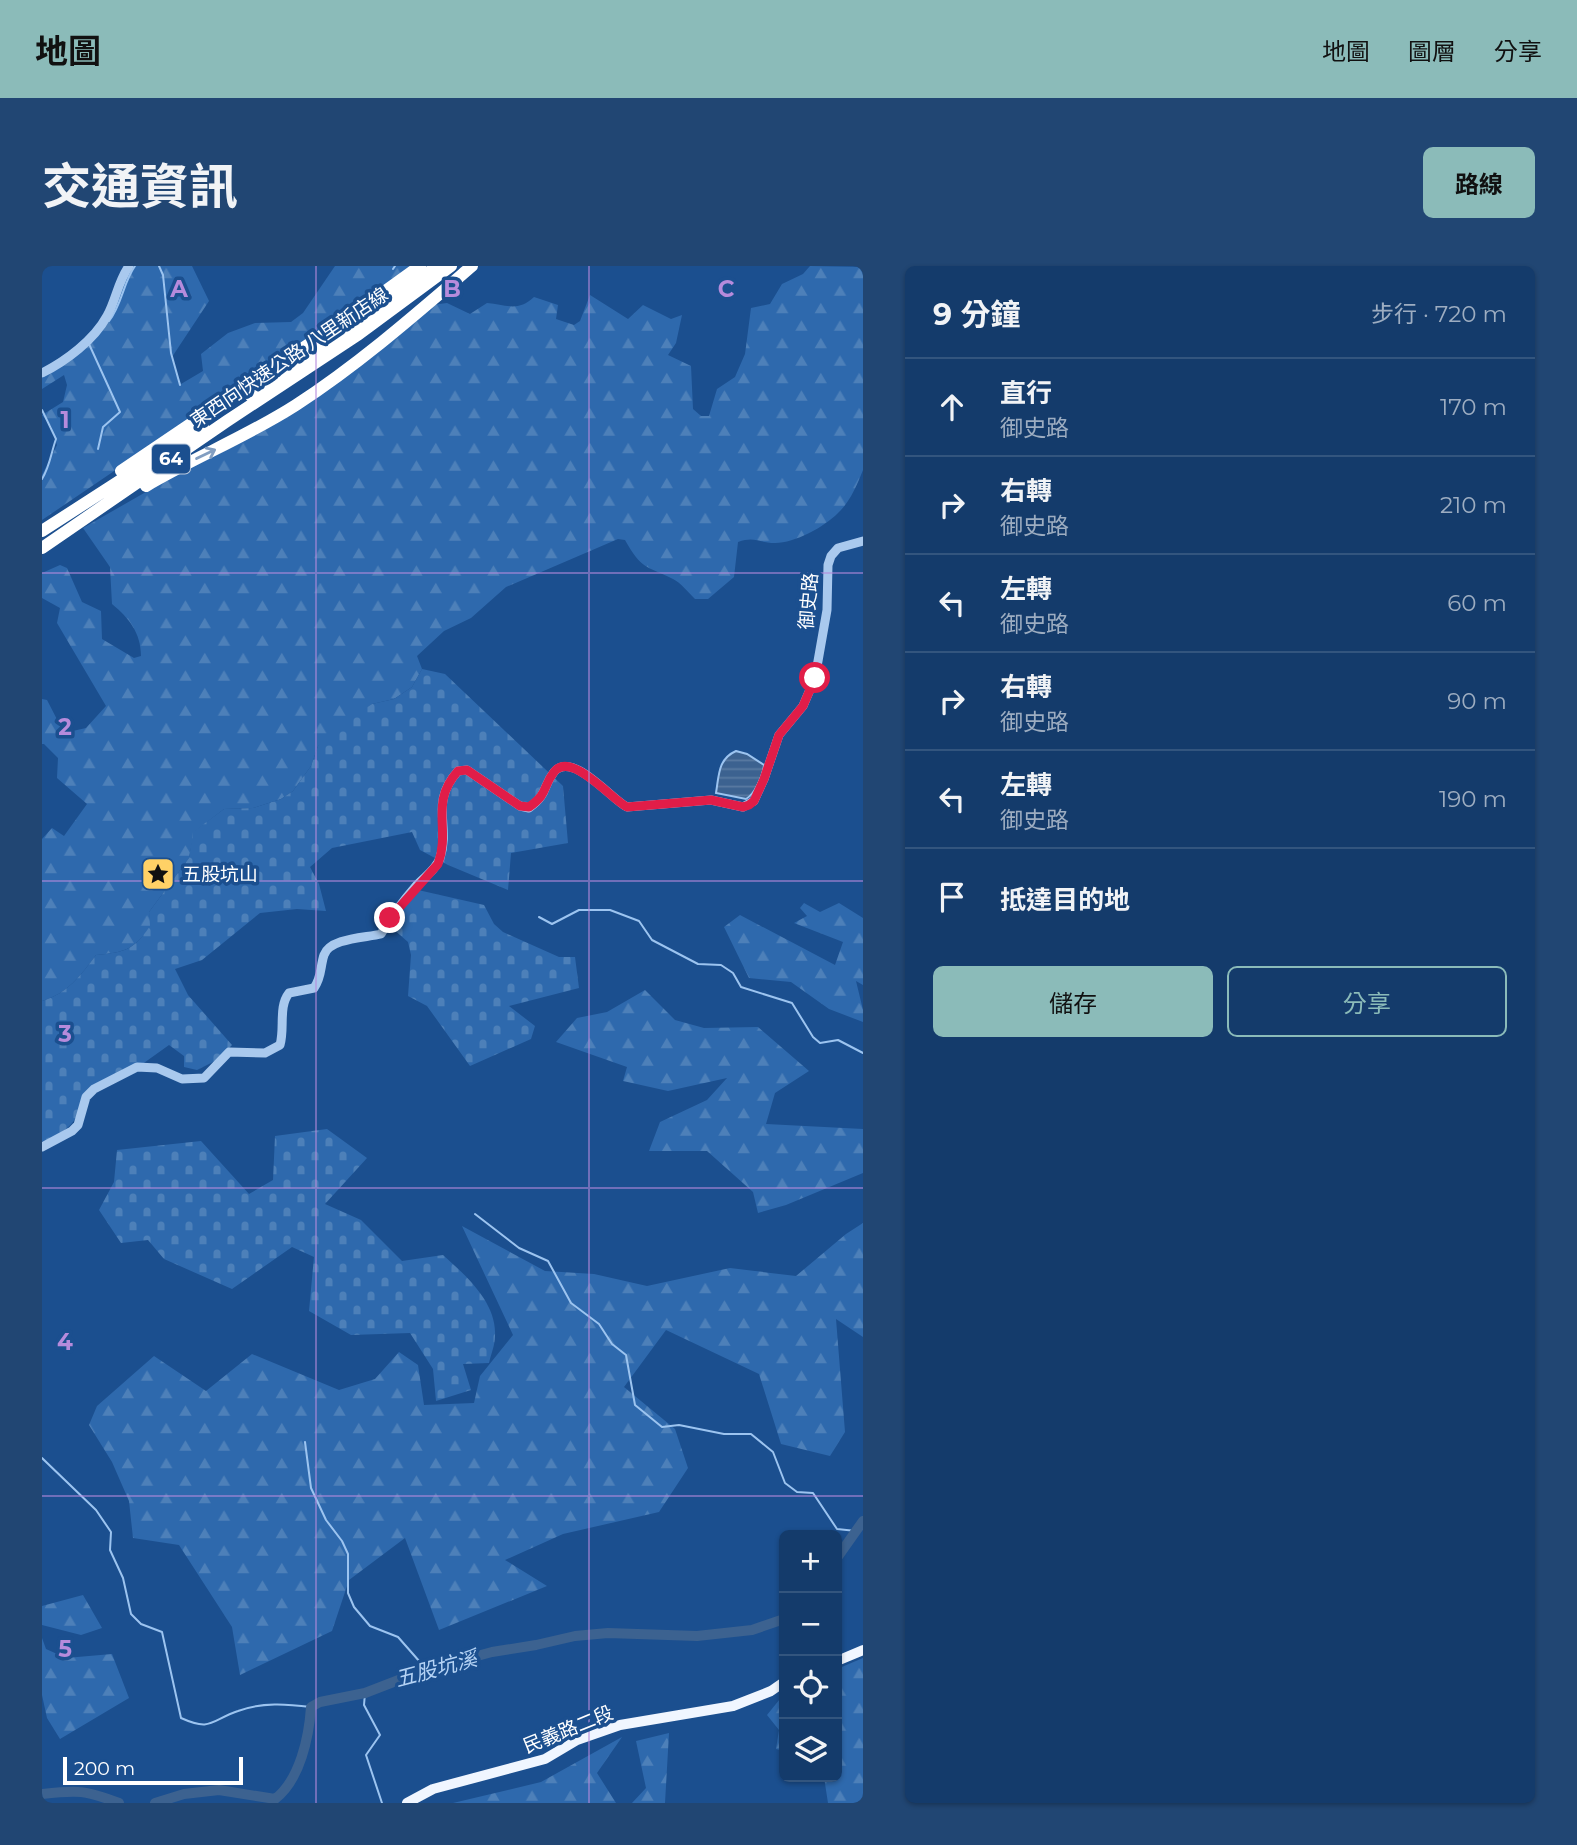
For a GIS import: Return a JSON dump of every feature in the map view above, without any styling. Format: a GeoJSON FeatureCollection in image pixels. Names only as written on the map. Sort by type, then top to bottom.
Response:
{"type":"FeatureCollection","features":[{"type":"Feature","properties":{"kind":"highway"},"geometry":{"type":"LineString","coordinates":[[296,365],[420,266]]}},
{"type":"Feature","properties":{"kind":"highway","name":"東西向快速公路 八里新店線"},"geometry":{"type":"LineString","coordinates":[[42,531],[355,327],[437,266]]}},
{"type":"Feature","properties":{"kind":"highway","name":"東西向快速公路 八里新店線"},"geometry":{"type":"LineString","coordinates":[[42,548],[227,421],[296,365],[381,319],[451,266]]}},
{"type":"Feature","properties":{"kind":"highway"},"geometry":{"type":"LineString","coordinates":[[61,536],[161,477],[244,436],[295,405],[389,337],[472,266]]}},
{"type":"Feature","properties":{"kind":"main road"},"geometry":{"type":"LineString","coordinates":[[842,1659],[863,1650]]}},
{"type":"Feature","properties":{"kind":"main road","name":"民義路二段"},"geometry":{"type":"LineString","coordinates":[[407,1803],[433,1788],[545,1759],[577,1740],[620,1725],[733,1706],[779,1685]]}},
{"type":"Feature","properties":{"kind":"street"},"geometry":{"type":"LineString","coordinates":[[42,373],[75,352],[94,333],[107,316],[129,266]]}},
{"type":"Feature","properties":{"kind":"street","name":"御史路"},"geometry":{"type":"LineString","coordinates":[[42,1147],[78,1125],[86,1097],[94,1089],[137,1068],[157,1068],[182,1079],[204,1078],[229,1052],[265,1053],[280,1045],[284,1033],[284,999],[289,993],[314,988],[322,972],[327,948],[336,943],[381,934],[415,887],[438,864],[442,854],[443,793],[458,771],[467,770],[520,806],[529,807],[545,793],[554,773],[560,767],[566,766],[586,775],[627,807],[711,800],[743,807],[749,805],[754,801],[764,779],[779,735],[803,706],[815,678],[827,610],[828,565],[831,556],[838,548],[863,541]]}},
{"type":"Feature","properties":{"kind":"green space"},"geometry":{"type":"Polygon","coordinates":[[[129,266],[192,266],[209,301],[172,357],[181,384],[203,371],[201,354],[228,333],[255,323],[291,322],[303,313],[335,266],[416,266],[42,520],[42,475],[57,445],[51,426],[42,415],[63,402],[67,385],[64,375],[42,389],[42,371],[88,337],[107,312],[129,266]]]}},
{"type":"Feature","properties":{"kind":"green space"},"geometry":{"type":"Polygon","coordinates":[[[810,266],[863,267],[863,470],[850,499],[838,513],[817,529],[791,540],[775,543],[753,540],[738,542],[734,577],[708,599],[695,599],[676,581],[645,566],[625,540],[618,539],[506,587],[471,618],[444,631],[417,656],[422,669],[412,687],[394,699],[372,704],[318,746],[311,766],[293,791],[281,799],[253,808],[224,809],[194,832],[189,858],[149,912],[151,926],[144,934],[127,949],[96,955],[66,989],[42,1001],[42,839],[52,828],[64,836],[87,804],[57,778],[58,758],[42,744],[42,699],[47,700],[64,733],[86,728],[106,706],[57,623],[60,608],[42,598],[42,573],[60,565],[67,568],[82,602],[101,611],[102,639],[134,658],[141,656],[139,640],[133,627],[112,604],[110,567],[83,528],[338,382],[432,305],[447,303],[470,314],[487,303],[517,306],[534,297],[558,305],[556,319],[574,325],[580,321],[590,295],[628,319],[643,305],[671,319],[682,315],[676,343],[668,355],[691,366],[693,409],[701,416],[709,416],[717,389],[735,377],[745,354],[751,308],[770,304],[782,284],[803,274],[810,266]]]}},
{"type":"Feature","properties":{"kind":"green space"},"geometry":{"type":"Polygon","coordinates":[[[422,669],[445,674],[563,786],[568,843],[511,853],[508,890],[420,850],[412,832],[332,848],[310,867],[319,884],[326,911],[297,909],[260,913],[202,960],[175,969],[188,995],[232,1045],[217,1060],[197,1070],[184,1067],[184,1056],[169,1045],[134,1070],[87,1092],[72,1123],[45,1143],[42,1141],[42,1001],[66,989],[96,955],[128,949],[138,941],[150,926],[149,912],[189,858],[193,832],[224,809],[253,808],[281,799],[293,791],[311,766],[318,746],[326,735],[372,704],[394,699],[412,687],[422,669]]]}},
{"type":"Feature","properties":{"kind":"green space"},"geometry":{"type":"Polygon","coordinates":[[[418,890],[484,905],[494,924],[503,932],[559,957],[575,957],[579,988],[509,1006],[535,1026],[531,1039],[470,1066],[427,1006],[408,996],[411,955],[408,942],[392,928],[397,914],[418,890]]]}},
{"type":"Feature","properties":{"kind":"green space"},"geometry":{"type":"Polygon","coordinates":[[[804,903],[820,912],[839,903],[863,918],[863,985],[856,981],[863,1022],[829,1009],[791,982],[749,978],[724,927],[740,915],[835,965],[843,942],[794,923],[807,916],[800,908],[804,903]]]}},
{"type":"Feature","properties":{"kind":"green space"},"geometry":{"type":"Polygon","coordinates":[[[645,990],[675,1020],[704,1028],[758,1027],[809,1071],[775,1093],[766,1124],[863,1129],[863,1173],[786,1205],[758,1213],[753,1192],[707,1151],[649,1151],[660,1122],[707,1100],[727,1078],[668,1091],[623,1081],[627,1067],[556,1042],[577,1018],[607,1012],[645,990]]]}},
{"type":"Feature","properties":{"kind":"green space"},"geometry":{"type":"Polygon","coordinates":[[[327,1129],[367,1158],[325,1204],[361,1220],[402,1261],[443,1255],[470,1280],[485,1301],[494,1324],[494,1343],[489,1363],[463,1364],[471,1390],[436,1401],[433,1369],[410,1333],[351,1335],[309,1311],[314,1257],[292,1247],[232,1289],[164,1259],[148,1240],[121,1243],[99,1210],[114,1182],[117,1150],[201,1141],[249,1194],[273,1180],[275,1136],[327,1129]]]}},
{"type":"Feature","properties":{"kind":"green space"},"geometry":{"type":"Polygon","coordinates":[[[863,1223],[863,1337],[836,1319],[845,1432],[830,1456],[781,1444],[759,1374],[666,1330],[624,1387],[675,1429],[688,1468],[659,1512],[563,1534],[505,1560],[547,1586],[439,1630],[405,1538],[349,1580],[332,1631],[240,1675],[232,1627],[179,1545],[133,1538],[129,1501],[112,1462],[89,1425],[97,1406],[154,1356],[206,1391],[252,1354],[339,1390],[375,1379],[399,1352],[418,1365],[424,1405],[474,1403],[480,1376],[513,1335],[462,1226],[545,1271],[594,1274],[647,1286],[730,1268],[796,1276],[863,1223]]]}},
{"type":"Feature","properties":{"kind":"green space"},"geometry":{"type":"Polygon","coordinates":[[[83,1595],[102,1628],[81,1635],[42,1625],[42,1606],[83,1595]]]}},
{"type":"Feature","properties":{"kind":"green space"},"geometry":{"type":"Polygon","coordinates":[[[42,1638],[46,1649],[66,1658],[112,1654],[129,1698],[60,1739],[47,1718],[42,1695],[42,1638]]]}},
{"type":"Feature","properties":{"kind":"green space"},"geometry":{"type":"Polygon","coordinates":[[[863,1658],[863,1803],[828,1803],[825,1782],[842,1782],[842,1667],[863,1658]]]}},
{"type":"Feature","properties":{"kind":"green space"},"geometry":{"type":"Polygon","coordinates":[[[779,1700],[779,1730],[767,1715],[779,1700]]]}},
{"type":"Feature","properties":{"kind":"green space"},"geometry":{"type":"Polygon","coordinates":[[[669,1733],[665,1803],[632,1803],[646,1788],[636,1741],[669,1733]]]}},
{"type":"Feature","properties":{"kind":"green space"},"geometry":{"type":"Polygon","coordinates":[[[622,1737],[597,1773],[616,1803],[453,1803],[541,1782],[622,1737]]]}},
{"type":"Feature","properties":{"kind":"shaded area"},"geometry":{"type":"Polygon","coordinates":[[[736,751],[747,754],[764,765],[758,784],[746,799],[716,793],[723,763],[736,751]]]}},
{"type":"Feature","properties":{"kind":"waterway"},"geometry":{"type":"LineString","coordinates":[[109,321],[135,266]]}},
{"type":"Feature","properties":{"kind":"waterway"},"geometry":{"type":"LineString","coordinates":[[159,266],[163,275],[171,353],[180,385]]}},
{"type":"Feature","properties":{"kind":"waterway"},"geometry":{"type":"LineString","coordinates":[[89,344],[120,412],[103,427],[98,449]]}},
{"type":"Feature","properties":{"kind":"waterway"},"geometry":{"type":"LineString","coordinates":[[42,410],[56,439],[42,479]]}},
{"type":"Feature","properties":{"kind":"waterway"},"geometry":{"type":"LineString","coordinates":[[539,917],[552,924],[579,910],[610,910],[639,921],[652,940],[698,964],[721,965],[733,973],[741,987],[792,1003],[813,1037],[820,1043],[838,1040],[863,1053]]}},
{"type":"Feature","properties":{"kind":"waterway"},"geometry":{"type":"LineString","coordinates":[[475,1214],[519,1248],[548,1261],[571,1303],[599,1324],[612,1344],[626,1355],[635,1405],[662,1427],[679,1425],[724,1434],[751,1434],[773,1452],[785,1483],[797,1492],[813,1493],[837,1529],[856,1531]]}},
{"type":"Feature","properties":{"kind":"waterway"},"geometry":{"type":"LineString","coordinates":[[305,1442],[311,1488],[326,1520],[348,1554],[348,1593],[354,1607],[370,1626],[398,1637],[427,1670]]}},
{"type":"Feature","properties":{"kind":"waterway"},"geometry":{"type":"LineString","coordinates":[[42,1458],[96,1510],[111,1532],[110,1550],[123,1578],[131,1614],[141,1624],[162,1632],[181,1718],[206,1724],[256,1706],[311,1707]]}},
{"type":"Feature","properties":{"kind":"waterway","name":"五股坑溪"},"geometry":{"type":"LineString","coordinates":[[842,1551],[863,1521]]}},
{"type":"Feature","properties":{"kind":"waterway","name":"五股坑溪"},"geometry":{"type":"LineString","coordinates":[[155,1803],[184,1794],[219,1790],[275,1799],[291,1781],[302,1757],[311,1707],[320,1702],[365,1693],[422,1671],[492,1652],[575,1636],[608,1633],[697,1636],[752,1630],[779,1621]]}},
{"type":"Feature","properties":{"kind":"waterway"},"geometry":{"type":"LineString","coordinates":[[365,1693],[364,1705],[380,1735],[366,1755],[382,1803]]}},
{"type":"Feature","properties":{"kind":"waterway","name":"五股坑溪"},"geometry":{"type":"LineString","coordinates":[[42,1794],[81,1792],[119,1803]]}},
{"type":"Feature","properties":{"kind":"place","name":"五股坑山"},"geometry":{"type":"Point","coordinates":[158,874]}},
{"type":"Feature","properties":{"kind":"route"},"geometry":{"type":"LineString","coordinates":[[390,918],[438,864],[442,854],[443,793],[458,771],[467,770],[520,806],[529,807],[539,800],[554,773],[560,767],[566,766],[600,784],[627,807],[711,800],[743,807],[754,801],[764,779],[774,744],[783,728],[803,706],[815,678]]}}]}
